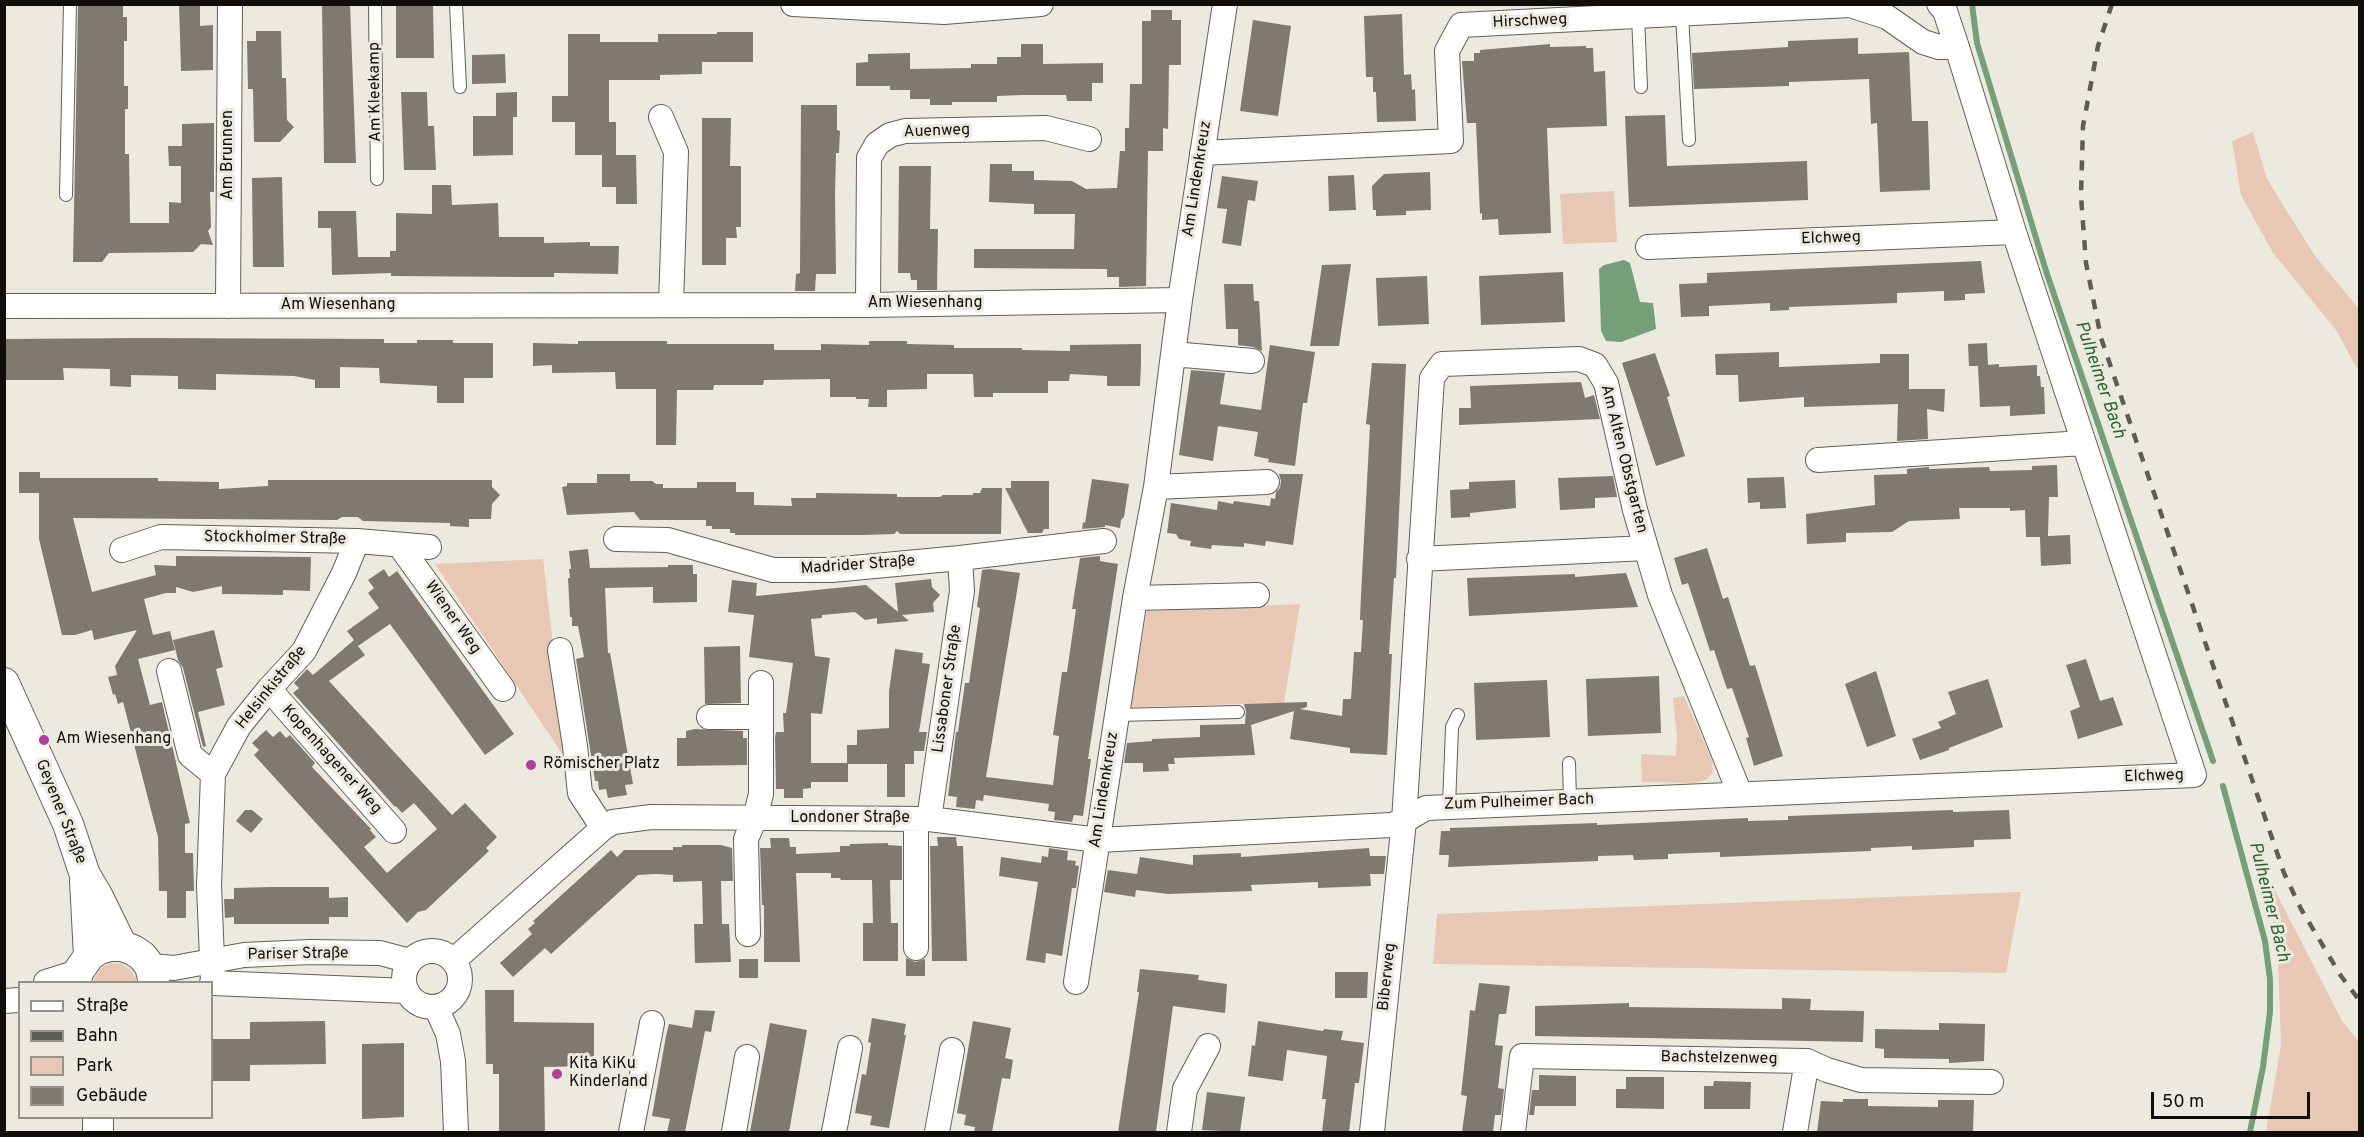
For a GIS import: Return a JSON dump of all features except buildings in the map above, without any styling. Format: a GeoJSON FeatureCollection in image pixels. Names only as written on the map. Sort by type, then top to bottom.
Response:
{"type":"FeatureCollection","features":[{"type":"Feature","properties":{"kind":"street","name":"Am Brunnen"},"geometry":{"type":"LineString","coordinates":[[228,306],[230,4]]}},
{"type":"Feature","properties":{"kind":"street"},"geometry":{"type":"LineString","coordinates":[[793,4],[944,12],[1041,4]]}},
{"type":"Feature","properties":{"kind":"street","name":"Am Lindenkreuz"},"geometry":{"type":"LineString","coordinates":[[1076,982],[1135,598],[1156,487],[1180,300],[1225,4]]}},
{"type":"Feature","properties":{"kind":"street","name":"Elchweg"},"geometry":{"type":"LineString","coordinates":[[1802,792],[2194,775],[2014,232],[1957,47],[1945,11],[1939,4]]}},
{"type":"Feature","properties":{"kind":"street","name":"Hirschweg"},"geometry":{"type":"LineString","coordinates":[[1202,153],[1451,141],[1447,51],[1461,25],[1850,5],[1887,17],[1923,42],[1939,47],[1957,47]]}},
{"type":"Feature","properties":{"kind":"street"},"geometry":{"type":"LineString","coordinates":[[661,117],[676,152],[671,305]]}},
{"type":"Feature","properties":{"kind":"street","name":"Auenweg"},"geometry":{"type":"LineString","coordinates":[[868,305],[869,158],[877,144],[890,135],[905,131],[1046,128],[1089,140]]}},
{"type":"Feature","properties":{"kind":"street","name":"Elchweg"},"geometry":{"type":"LineString","coordinates":[[1648,247],[2014,232]]}},
{"type":"Feature","properties":{"kind":"street","name":"Am Wiesenhang"},"geometry":{"type":"LineString","coordinates":[[4,306],[868,305],[1180,300]]}},
{"type":"Feature","properties":{"kind":"street"},"geometry":{"type":"LineString","coordinates":[[1173,354],[1252,361]]}},
{"type":"Feature","properties":{"kind":"street","name":"Am Alten Obstgarten"},"geometry":{"type":"LineString","coordinates":[[1404,821],[1432,378],[1442,364],[1579,359],[1595,365],[1606,383],[1646,548],[1660,595],[1740,794]]}},
{"type":"Feature","properties":{"kind":"street"},"geometry":{"type":"LineString","coordinates":[[1818,460],[2083,443]]}},
{"type":"Feature","properties":{"kind":"street"},"geometry":{"type":"LineString","coordinates":[[1156,487],[1267,482]]}},
{"type":"Feature","properties":{"kind":"street","name":"Stockholmer Straße"},"geometry":{"type":"LineString","coordinates":[[122,550],[161,537],[357,541],[429,547]]}},
{"type":"Feature","properties":{"kind":"street","name":"Madrider Straße"},"geometry":{"type":"LineString","coordinates":[[616,539],[668,540],[773,570],[832,570],[1104,541]]}},
{"type":"Feature","properties":{"kind":"street","name":"Helsinkistraße"},"geometry":{"type":"LineString","coordinates":[[212,977],[209,886],[213,774],[239,726],[268,689],[304,651],[344,573],[357,541]]}},
{"type":"Feature","properties":{"kind":"street","name":"Wiener Weg"},"geometry":{"type":"LineString","coordinates":[[400,546],[503,689]]}},
{"type":"Feature","properties":{"kind":"street","name":"Am Alten Obstgarten"},"geometry":{"type":"LineString","coordinates":[[1419,559],[1646,548]]}},
{"type":"Feature","properties":{"kind":"street","name":"Lissaboner Straße"},"geometry":{"type":"LineString","coordinates":[[916,948],[922,819],[962,591],[960,558]]}},
{"type":"Feature","properties":{"kind":"street"},"geometry":{"type":"LineString","coordinates":[[1135,598],[1257,595]]}},
{"type":"Feature","properties":{"kind":"street"},"geometry":{"type":"LineString","coordinates":[[453,961],[603,828],[580,793],[560,650]]}},
{"type":"Feature","properties":{"kind":"street"},"geometry":{"type":"LineString","coordinates":[[169,671],[190,755],[213,774]]}},
{"type":"Feature","properties":{"kind":"street","name":"Geyener Straße"},"geometry":{"type":"LineString","coordinates":[[4,683],[68,824],[85,875],[122,946]]}},
{"type":"Feature","properties":{"kind":"street"},"geometry":{"type":"LineString","coordinates":[[748,934],[746,839],[755,818],[761,794],[759,717],[761,683]]}},
{"type":"Feature","properties":{"kind":"street","name":"Kopenhagener Weg"},"geometry":{"type":"LineString","coordinates":[[268,689],[394,831]]}},
{"type":"Feature","properties":{"kind":"street"},"geometry":{"type":"LineString","coordinates":[[710,717],[759,717]]}},
{"type":"Feature","properties":{"kind":"street","name":"Zum Pulheimer Bach"},"geometry":{"type":"LineString","coordinates":[[1098,840],[1391,825],[1404,821],[1426,808],[1449,806],[1802,792]]}},
{"type":"Feature","properties":{"kind":"street","name":"Londoner Straße"},"geometry":{"type":"LineString","coordinates":[[603,828],[613,822],[651,817],[922,819],[1098,840]]}},
{"type":"Feature","properties":{"kind":"street","name":"Biberweg"},"geometry":{"type":"LineString","coordinates":[[1372,1132],[1404,821]]}},
{"type":"Feature","properties":{"kind":"street","name":"Geyener Straße"},"geometry":{"type":"LineString","coordinates":[[81,970],[85,875]]}},
{"type":"Feature","properties":{"kind":"street"},"geometry":{"type":"LineString","coordinates":[[49,981],[81,970],[99,949],[122,946],[142,956],[152,974]]}},
{"type":"Feature","properties":{"kind":"street","name":"Pariser Straße"},"geometry":{"type":"LineString","coordinates":[[212,977],[244,955],[310,952],[380,954],[410,962]]}},
{"type":"Feature","properties":{"kind":"street"},"geometry":{"type":"LineString","coordinates":[[423,952],[440,952],[453,961],[460,976],[456,992],[451,999],[436,1007],[419,1004],[407,991],[404,976],[410,962],[423,952]]}},
{"type":"Feature","properties":{"kind":"street","name":"Pariser Straße"},"geometry":{"type":"LineString","coordinates":[[152,974],[174,968],[212,977],[227,986],[407,991]]}},
{"type":"Feature","properties":{"kind":"street"},"geometry":{"type":"LineString","coordinates":[[436,1007],[448,1034],[453,1061],[456,1132]]}},
{"type":"Feature","properties":{"kind":"street"},"geometry":{"type":"LineString","coordinates":[[631,1132],[652,1023]]}},
{"type":"Feature","properties":{"kind":"street"},"geometry":{"type":"LineString","coordinates":[[1179,1132],[1185,1089],[1208,1046]]}},
{"type":"Feature","properties":{"kind":"street"},"geometry":{"type":"LineString","coordinates":[[834,1132],[850,1048]]}},
{"type":"Feature","properties":{"kind":"street"},"geometry":{"type":"LineString","coordinates":[[937,1132],[952,1050]]}},
{"type":"Feature","properties":{"kind":"street","name":"Bachstelzenweg"},"geometry":{"type":"LineString","coordinates":[[1513,1132],[1522,1056],[1807,1061],[1827,1070],[1861,1080],[1991,1082]]}},
{"type":"Feature","properties":{"kind":"street"},"geometry":{"type":"LineString","coordinates":[[734,1132],[747,1057]]}},
{"type":"Feature","properties":{"kind":"street"},"geometry":{"type":"LineString","coordinates":[[1795,1132],[1807,1061]]}},
{"type":"Feature","properties":{"kind":"lane"},"geometry":{"type":"LineString","coordinates":[[66,195],[70,4]]}},
{"type":"Feature","properties":{"kind":"lane","name":"Am Kleekamp"},"geometry":{"type":"LineString","coordinates":[[375,4],[377,179]]}},
{"type":"Feature","properties":{"kind":"lane"},"geometry":{"type":"LineString","coordinates":[[456,4],[460,87]]}},
{"type":"Feature","properties":{"kind":"lane"},"geometry":{"type":"LineString","coordinates":[[1682,14],[1689,140]]}},
{"type":"Feature","properties":{"kind":"lane"},"geometry":{"type":"LineString","coordinates":[[1638,16],[1641,87]]}},
{"type":"Feature","properties":{"kind":"lane"},"geometry":{"type":"LineString","coordinates":[[1117,716],[1238,712]]}},
{"type":"Feature","properties":{"kind":"lane"},"geometry":{"type":"LineString","coordinates":[[1449,806],[1452,727],[1458,715]]}},
{"type":"Feature","properties":{"kind":"lane"},"geometry":{"type":"LineString","coordinates":[[1569,763],[1570,801]]}},
{"type":"Feature","properties":{"kind":"green space"},"geometry":{"type":"Polygon","coordinates":[[[2253,132],[2267,179],[2315,256],[2359,309],[2359,372],[2336,330],[2273,253],[2241,195],[2232,141],[2253,132]]]}},
{"type":"Feature","properties":{"kind":"green space"},"geometry":{"type":"Polygon","coordinates":[[[1614,191],[1617,242],[1563,244],[1560,194],[1614,191]]]}},
{"type":"Feature","properties":{"kind":"green space"},"geometry":{"type":"Polygon","coordinates":[[[543,559],[567,761],[435,564],[543,559]]]}},
{"type":"Feature","properties":{"kind":"green space"},"geometry":{"type":"Polygon","coordinates":[[[1300,604],[1284,703],[1131,707],[1147,611],[1300,604]]]}},
{"type":"Feature","properties":{"kind":"green space"},"geometry":{"type":"Polygon","coordinates":[[[1684,696],[1712,760],[1713,772],[1706,780],[1695,783],[1642,782],[1641,754],[1676,756],[1677,737],[1673,698],[1684,696]]]}},
{"type":"Feature","properties":{"kind":"green space"},"geometry":{"type":"Polygon","coordinates":[[[2266,873],[2342,1021],[2359,1042],[2359,1132],[2266,1132],[2281,1045],[2278,956],[2266,873]]]}},
{"type":"Feature","properties":{"kind":"green space"},"geometry":{"type":"Polygon","coordinates":[[[2021,892],[2006,973],[1433,964],[1437,914],[2021,892]]]}},
{"type":"Feature","properties":{"kind":"green space"},"geometry":{"type":"Polygon","coordinates":[[[110,963],[121,964],[130,969],[136,981],[94,981],[101,968],[110,963]]]}},
{"type":"Feature","properties":{"kind":"shaded area"},"geometry":{"type":"Polygon","coordinates":[[[1624,260],[1630,263],[1640,302],[1653,303],[1656,329],[1621,342],[1606,341],[1601,331],[1599,269],[1604,265],[1624,260]]]}},
{"type":"Feature","properties":{"kind":"waterway","name":"Pulheimer Bach"},"geometry":{"type":"LineString","coordinates":[[1972,4],[1977,43],[2046,271],[2213,761]]}},
{"type":"Feature","properties":{"kind":"waterway","name":"Pulheimer Bach"},"geometry":{"type":"LineString","coordinates":[[2223,786],[2265,941],[2270,979],[2270,1012],[2263,1067],[2250,1132]]}},
{"type":"Feature","properties":{"kind":"railway"},"geometry":{"type":"LineString","coordinates":[[2112,4],[2098,46],[2083,126],[2081,196],[2086,263],[2101,338],[2284,873],[2301,909],[2341,976],[2360,1001]]}},
{"type":"Feature","properties":{"kind":"place","name":"Am Wiesenhang"},"geometry":{"type":"Point","coordinates":[44,740]}},
{"type":"Feature","properties":{"kind":"place","name":"Römischer Platz"},"geometry":{"type":"Point","coordinates":[531,765]}},
{"type":"Feature","properties":{"kind":"place","name":"Kita KiKu Kinderland"},"geometry":{"type":"Point","coordinates":[557,1074]}}]}
